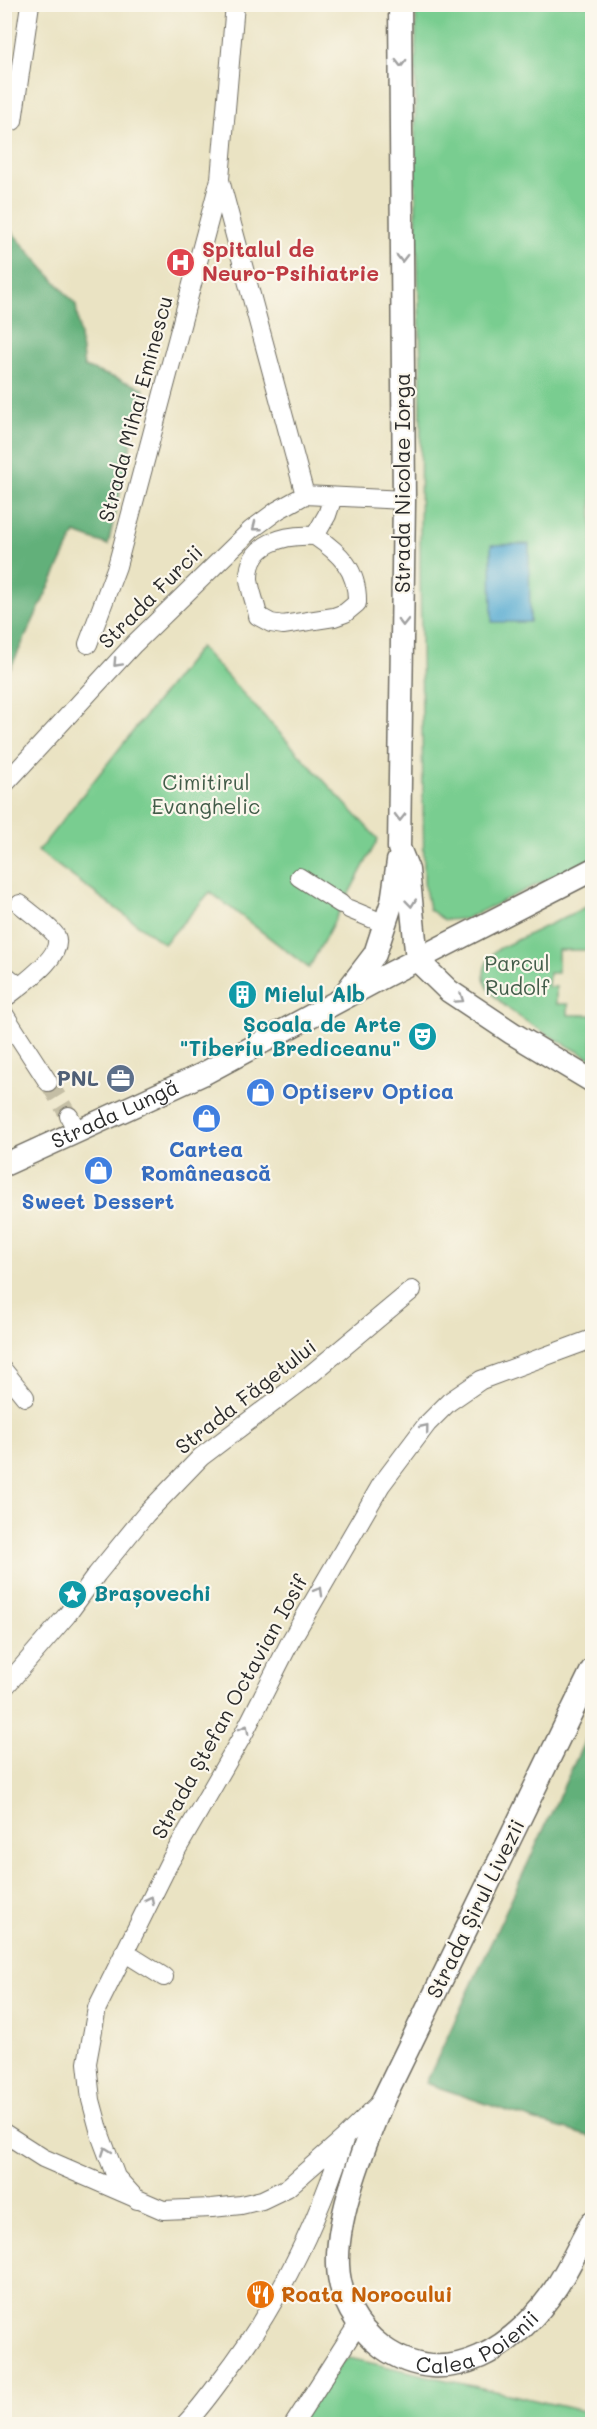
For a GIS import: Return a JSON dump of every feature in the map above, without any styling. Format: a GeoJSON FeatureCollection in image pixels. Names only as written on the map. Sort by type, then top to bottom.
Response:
{"type":"FeatureCollection","features":[{"type":"Feature","properties":{"kind":"main road","name":"Strada Nicolae Iorga"},"geometry":{"type":"LineString","coordinates":[[400,4],[404,500],[399,848],[408,870],[417,960]]}},
{"type":"Feature","properties":{"kind":"main road"},"geometry":{"type":"LineString","coordinates":[[338,1001],[375,954],[386,924],[396,880],[399,848]]}},
{"type":"Feature","properties":{"kind":"main road","name":"Strada Lungă"},"geometry":{"type":"LineString","coordinates":[[4,1165],[73,1123],[203,1074],[338,1001],[592,870]]}},
{"type":"Feature","properties":{"kind":"main road"},"geometry":{"type":"LineString","coordinates":[[417,960],[449,991],[512,1033],[592,1081]]}},
{"type":"Feature","properties":{"kind":"main road","name":"Strada Șirul Livezii"},"geometry":{"type":"LineString","coordinates":[[354,2144],[384,2098],[592,1670]]}},
{"type":"Feature","properties":{"kind":"main road","name":"Calea Poienii"},"geometry":{"type":"LineString","coordinates":[[354,2144],[338,2264],[340,2284],[358,2324],[375,2342],[408,2361],[424,2365],[460,2364],[495,2350],[509,2340],[534,2316],[557,2286],[592,2222]]}},
{"type":"Feature","properties":{"kind":"street"},"geometry":{"type":"LineString","coordinates":[[13,122],[30,4]]}},
{"type":"Feature","properties":{"kind":"street","name":"Strada Mihai Eminescu"},"geometry":{"type":"LineString","coordinates":[[88,644],[117,566],[220,179],[235,4]]}},
{"type":"Feature","properties":{"kind":"street"},"geometry":{"type":"LineString","coordinates":[[220,179],[305,495],[404,500]]}},
{"type":"Feature","properties":{"kind":"street","name":"Strada Furcii"},"geometry":{"type":"LineString","coordinates":[[4,785],[134,644],[251,530],[278,510],[305,495]]}},
{"type":"Feature","properties":{"kind":"street"},"geometry":{"type":"LineString","coordinates":[[315,536],[327,515],[333,497]]}},
{"type":"Feature","properties":{"kind":"street"},"geometry":{"type":"LineString","coordinates":[[298,534],[315,536],[348,565],[357,588],[357,603],[345,613],[334,617],[283,625],[271,623],[258,616],[249,579],[253,562],[263,548],[278,538],[298,534]]}},
{"type":"Feature","properties":{"kind":"street"},"geometry":{"type":"LineString","coordinates":[[299,878],[345,906],[386,924]]}},
{"type":"Feature","properties":{"kind":"street"},"geometry":{"type":"LineString","coordinates":[[4,999],[54,957],[58,945],[55,935],[20,904]]}},
{"type":"Feature","properties":{"kind":"street"},"geometry":{"type":"LineString","coordinates":[[4,974],[19,986]]}},
{"type":"Feature","properties":{"kind":"street"},"geometry":{"type":"LineString","coordinates":[[4,1014],[48,1082]]}},
{"type":"Feature","properties":{"kind":"street","name":"Strada Făgetului"},"geometry":{"type":"LineString","coordinates":[[4,1688],[68,1615],[97,1574],[146,1514],[201,1457],[310,1375],[412,1290]]}},
{"type":"Feature","properties":{"kind":"street","name":"Strada Ștefan Octavian Iosif"},"geometry":{"type":"LineString","coordinates":[[136,2200],[116,2177],[101,2138],[91,2100],[87,2063],[97,2008],[169,1863],[233,1753],[290,1642],[381,1485],[427,1424],[449,1402],[481,1380],[592,1339]]}},
{"type":"Feature","properties":{"kind":"street"},"geometry":{"type":"LineString","coordinates":[[4,1371],[25,1397]]}},
{"type":"Feature","properties":{"kind":"street"},"geometry":{"type":"LineString","coordinates":[[124,1952],[164,1977]]}},
{"type":"Feature","properties":{"kind":"street"},"geometry":{"type":"LineString","coordinates":[[4,2133],[43,2158],[163,2210],[241,2205],[262,2200],[288,2188],[354,2144]]}},
{"type":"Feature","properties":{"kind":"street"},"geometry":{"type":"LineString","coordinates":[[185,2424],[232,2366],[280,2293],[331,2181],[354,2144]]}},
{"type":"Feature","properties":{"kind":"street"},"geometry":{"type":"LineString","coordinates":[[294,2424],[358,2324]]}},
{"type":"Feature","properties":{"kind":"green space"},"geometry":{"type":"Polygon","coordinates":[[[416,5],[592,5],[592,858],[465,919],[444,920],[429,909],[424,883],[420,565],[421,367],[415,175],[416,5]]]}},
{"type":"Feature","properties":{"kind":"green space"},"geometry":{"type":"Polygon","coordinates":[[[4,223],[76,305],[84,367],[144,388],[108,545],[75,533],[11,667],[5,674],[4,223]]]}},
{"type":"Feature","properties":{"kind":"green space","name":"Cimitirul Evanghelic"},"geometry":{"type":"Polygon","coordinates":[[[200,647],[378,839],[309,968],[210,892],[164,944],[38,851],[200,647]]]}},
{"type":"Feature","properties":{"kind":"green space","name":"Parcul Rudolf"},"geometry":{"type":"Polygon","coordinates":[[[592,904],[592,950],[558,950],[558,973],[549,973],[548,987],[556,987],[556,1004],[568,1004],[568,1015],[592,1015],[592,1059],[511,1011],[487,987],[484,975],[487,961],[496,950],[592,904]]]}},
{"type":"Feature","properties":{"kind":"green space"},"geometry":{"type":"Polygon","coordinates":[[[592,1725],[592,2137],[533,2120],[426,2083],[592,1725]]]}},
{"type":"Feature","properties":{"kind":"green space"},"geometry":{"type":"Polygon","coordinates":[[[349,2358],[592,2413],[592,2424],[288,2424],[329,2370],[349,2358]]]}},
{"type":"Feature","properties":{"kind":"water"},"geometry":{"type":"Polygon","coordinates":[[[529,544],[530,622],[492,622],[491,545],[529,544]]]}},
{"type":"Feature","properties":{"kind":"tunnel"},"geometry":{"type":"LineString","coordinates":[[48,1082],[69,1116]]}},
{"type":"Feature","properties":{"kind":"place","name":"Spitalul de Neuro-Psihiatrie"},"geometry":{"type":"Point","coordinates":[181,262]}},
{"type":"Feature","properties":{"kind":"place","name":"Mielul Alb"},"geometry":{"type":"Point","coordinates":[243,995]}},
{"type":"Feature","properties":{"kind":"place","name":"Școala de Arte \"Tiberiu Brediceanu\""},"geometry":{"type":"Point","coordinates":[422,1037]}},
{"type":"Feature","properties":{"kind":"place","name":"PNL"},"geometry":{"type":"Point","coordinates":[120,1079]}},
{"type":"Feature","properties":{"kind":"place","name":"Optiserv Optica"},"geometry":{"type":"Point","coordinates":[261,1092]}},
{"type":"Feature","properties":{"kind":"place","name":"Cartea Românească"},"geometry":{"type":"Point","coordinates":[206,1119]}},
{"type":"Feature","properties":{"kind":"place","name":"Sweet Dessert"},"geometry":{"type":"Point","coordinates":[98,1171]}},
{"type":"Feature","properties":{"kind":"place","name":"Brașovechi"},"geometry":{"type":"Point","coordinates":[73,1594]}},
{"type":"Feature","properties":{"kind":"place","name":"Roata Norocului"},"geometry":{"type":"Point","coordinates":[260,2295]}}]}
